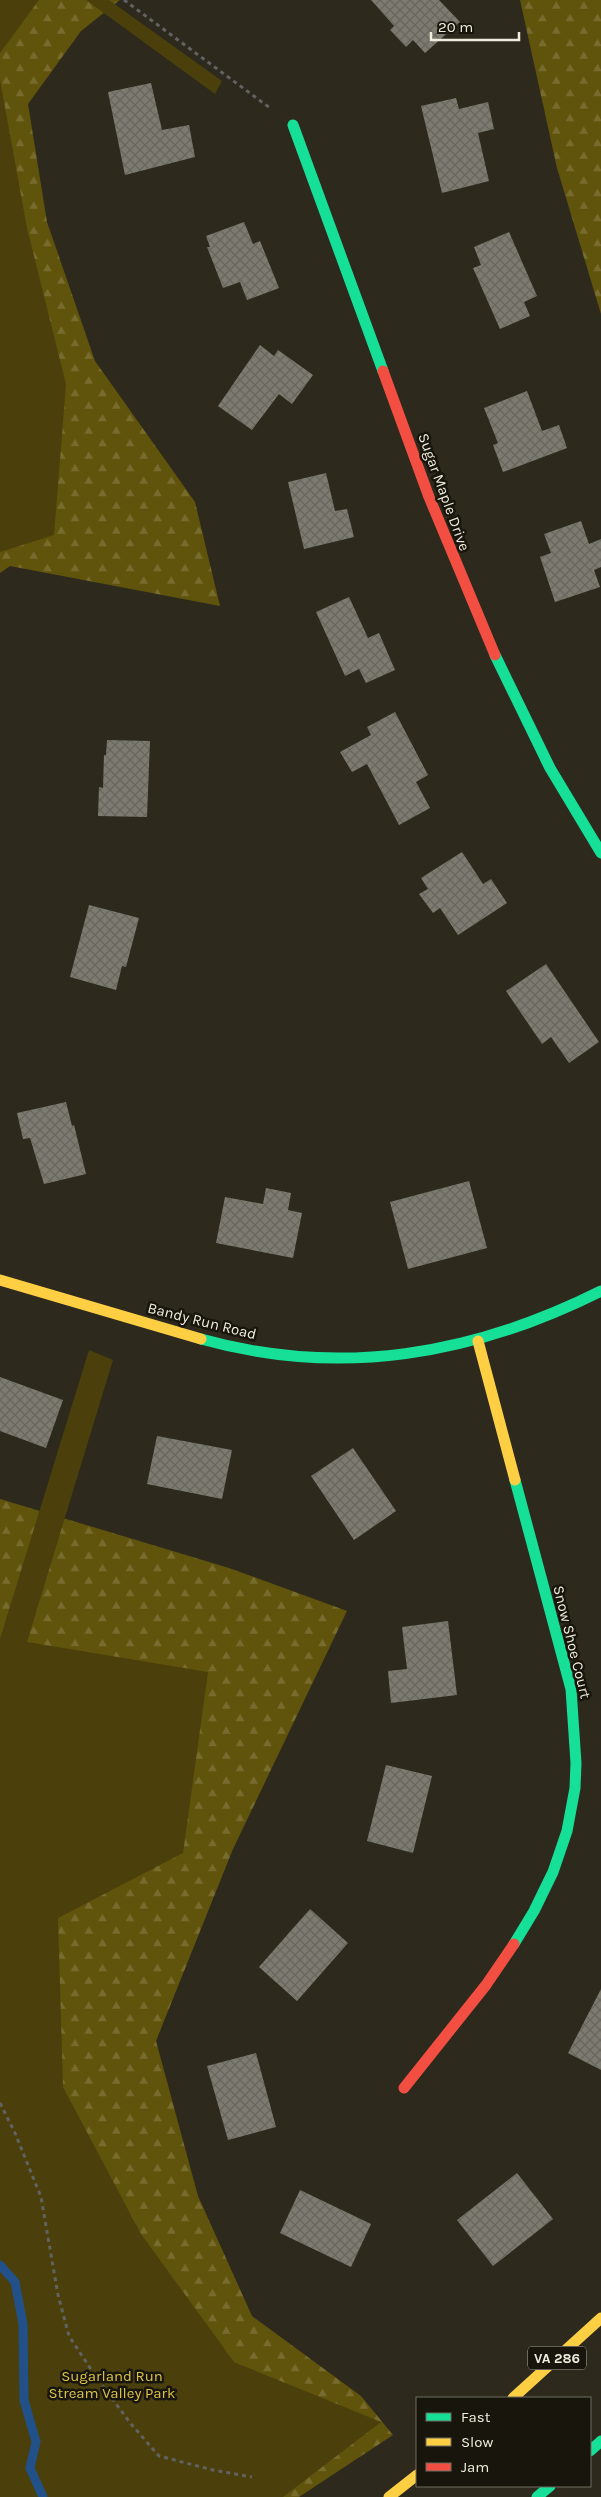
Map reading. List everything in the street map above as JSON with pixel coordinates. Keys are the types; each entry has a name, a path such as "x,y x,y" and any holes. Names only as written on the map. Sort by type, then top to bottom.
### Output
{"main road":[{"name":"Sugar Maple Drive","path":"294,125 332,224 445,541 490,648 538,745 601,853"},
{"name":"Bandy Run Road","path":"0,1280 225,1345 291,1356 359,1358 423,1352 478,1341 520,1328 579,1303 601,1291"},
{"name":"Snow Shoe Court","path":"404,2088 458,2022 528,1926 550,1882 565,1837 575,1789 577,1742 571,1689 478,1341"},
{"name":"VA 286","path":"514,2397 601,2318"},
{"path":"591,2450 601,2441"},
{"path":"389,2497 416,2476"},
{"path":"537,2497 549,2487"}],"path":[{"path":"124,0 294,125"},
{"path":"0,2103 16,2133 41,2197 58,2295 70,2336 96,2377 131,2424 159,2456 212,2470 252,2477"}],"green space":[{"path":"0,0 120,0 81,31 28,104 47,222 95,361 195,502 220,606 10,566 0,573"},
{"path":"0,0 39,0 0,53"},
{"path":"86,0 109,0 222,81 215,94"},
{"path":"520,0 601,0 601,314 557,168"},
{"path":"0,80 27,228 66,384 54,535 0,552"},
{"name":"Sugarland Run Stream Valley Park","path":"89,1350 113,1360 27,1642 208,1672 183,1853 58,1918 63,2087 141,2234 234,2362 381,2422 283,2497 0,2497 0,1639"},
{"path":"0,1499 229,1568 347,1611 233,1849 156,2041 198,2196 252,2316 361,2396 393,2435 299,2497 0,2497"}],"building":[{"path":"371,0 439,0 460,22 425,53 413,40 406,47 390,30 394,26"},
{"path":"151,83 162,130 189,125 195,157 125,175 108,92"},
{"path":"456,98 459,109 488,102 494,129 478,133 489,181 442,193 421,106"},
{"path":"244,222 253,244 260,241 279,288 247,300 240,282 223,288 207,247 210,247 206,236"},
{"path":"509,232 537,296 524,302 530,316 500,329 473,268 481,265 474,247"},
{"path":"260,345 274,356 278,350 313,375 292,404 279,394 252,430 218,406"},
{"path":"527,391 542,431 559,425 567,448 503,472 493,445 498,443 484,408"},
{"path":"326,473 335,511 347,509 354,537 304,549 288,482"},
{"path":"581,521 589,544 601,539 601,567 594,570 600,587 555,602 540,557 551,553 544,534"},
{"path":"349,597 368,638 379,633 395,670 366,683 359,669 345,676 316,612"},
{"path":"395,712 428,775 416,782 430,808 399,825 367,764 352,772 340,752 371,735 367,727"},
{"path":"107,740 150,741 147,817 98,816 99,787 103,788 104,755 106,755"},
{"path":"462,852 483,884 491,879 507,903 458,935 440,908 433,913 419,894 428,889 421,878"},
{"path":"89,905 139,918 126,967 122,966 116,990 70,977"},
{"path":"546,964 599,1042 569,1063 551,1037 542,1044 506,991"},
{"path":"66,1102 72,1126 74,1125 86,1174 44,1184 30,1138 23,1139 17,1113"},
{"path":"469,1181 487,1248 408,1269 390,1202"},
{"path":"266,1188 291,1193 288,1210 302,1213 293,1258 216,1243 225,1197 263,1204"},
{"path":"0,1377 63,1400 46,1448 0,1431"},
{"path":"157,1436 232,1450 222,1499 147,1484"},
{"path":"353,1448 396,1511 354,1540 311,1476"},
{"path":"448,1621 457,1695 391,1703 388,1671 407,1669 402,1627"},
{"path":"386,1765 432,1776 413,1853 367,1841"},
{"path":"310,1909 348,1943 297,2001 259,1967"},
{"path":"601,1989 601,2070 568,2053"},
{"path":"256,2053 276,2127 228,2140 207,2066"},
{"path":"517,2173 553,2219 493,2266 457,2220"},
{"path":"300,2190 371,2224 351,2267 280,2233"}],"waterway":[{"path":"0,2265 15,2282 23,2324 24,2400 36,2442 30,2468 43,2497"}],"traffic: fast":[{"path":"293,125 383,371"},
{"path":"495,655 550,768 601,853"},
{"path":"201,1339 253,1351 305,1357 355,1358 406,1354 455,1345 504,1331 553,1313 601,1291"},
{"path":"514,1944 534,1911 553,1872 567,1831 575,1788 576,1763 571,1689 515,1480"},
{"path":"591,2450 601,2441"},
{"path":"537,2497 549,2487"}],"traffic: slow":[{"path":"0,1280 201,1339"},
{"path":"478,1341 515,1480"},
{"path":"514,2397 601,2318"},
{"path":"389,2497 416,2476"}],"traffic: jam":[{"path":"383,371 429,497 495,655"},
{"path":"404,2088 486,1985 514,1944"}]}
